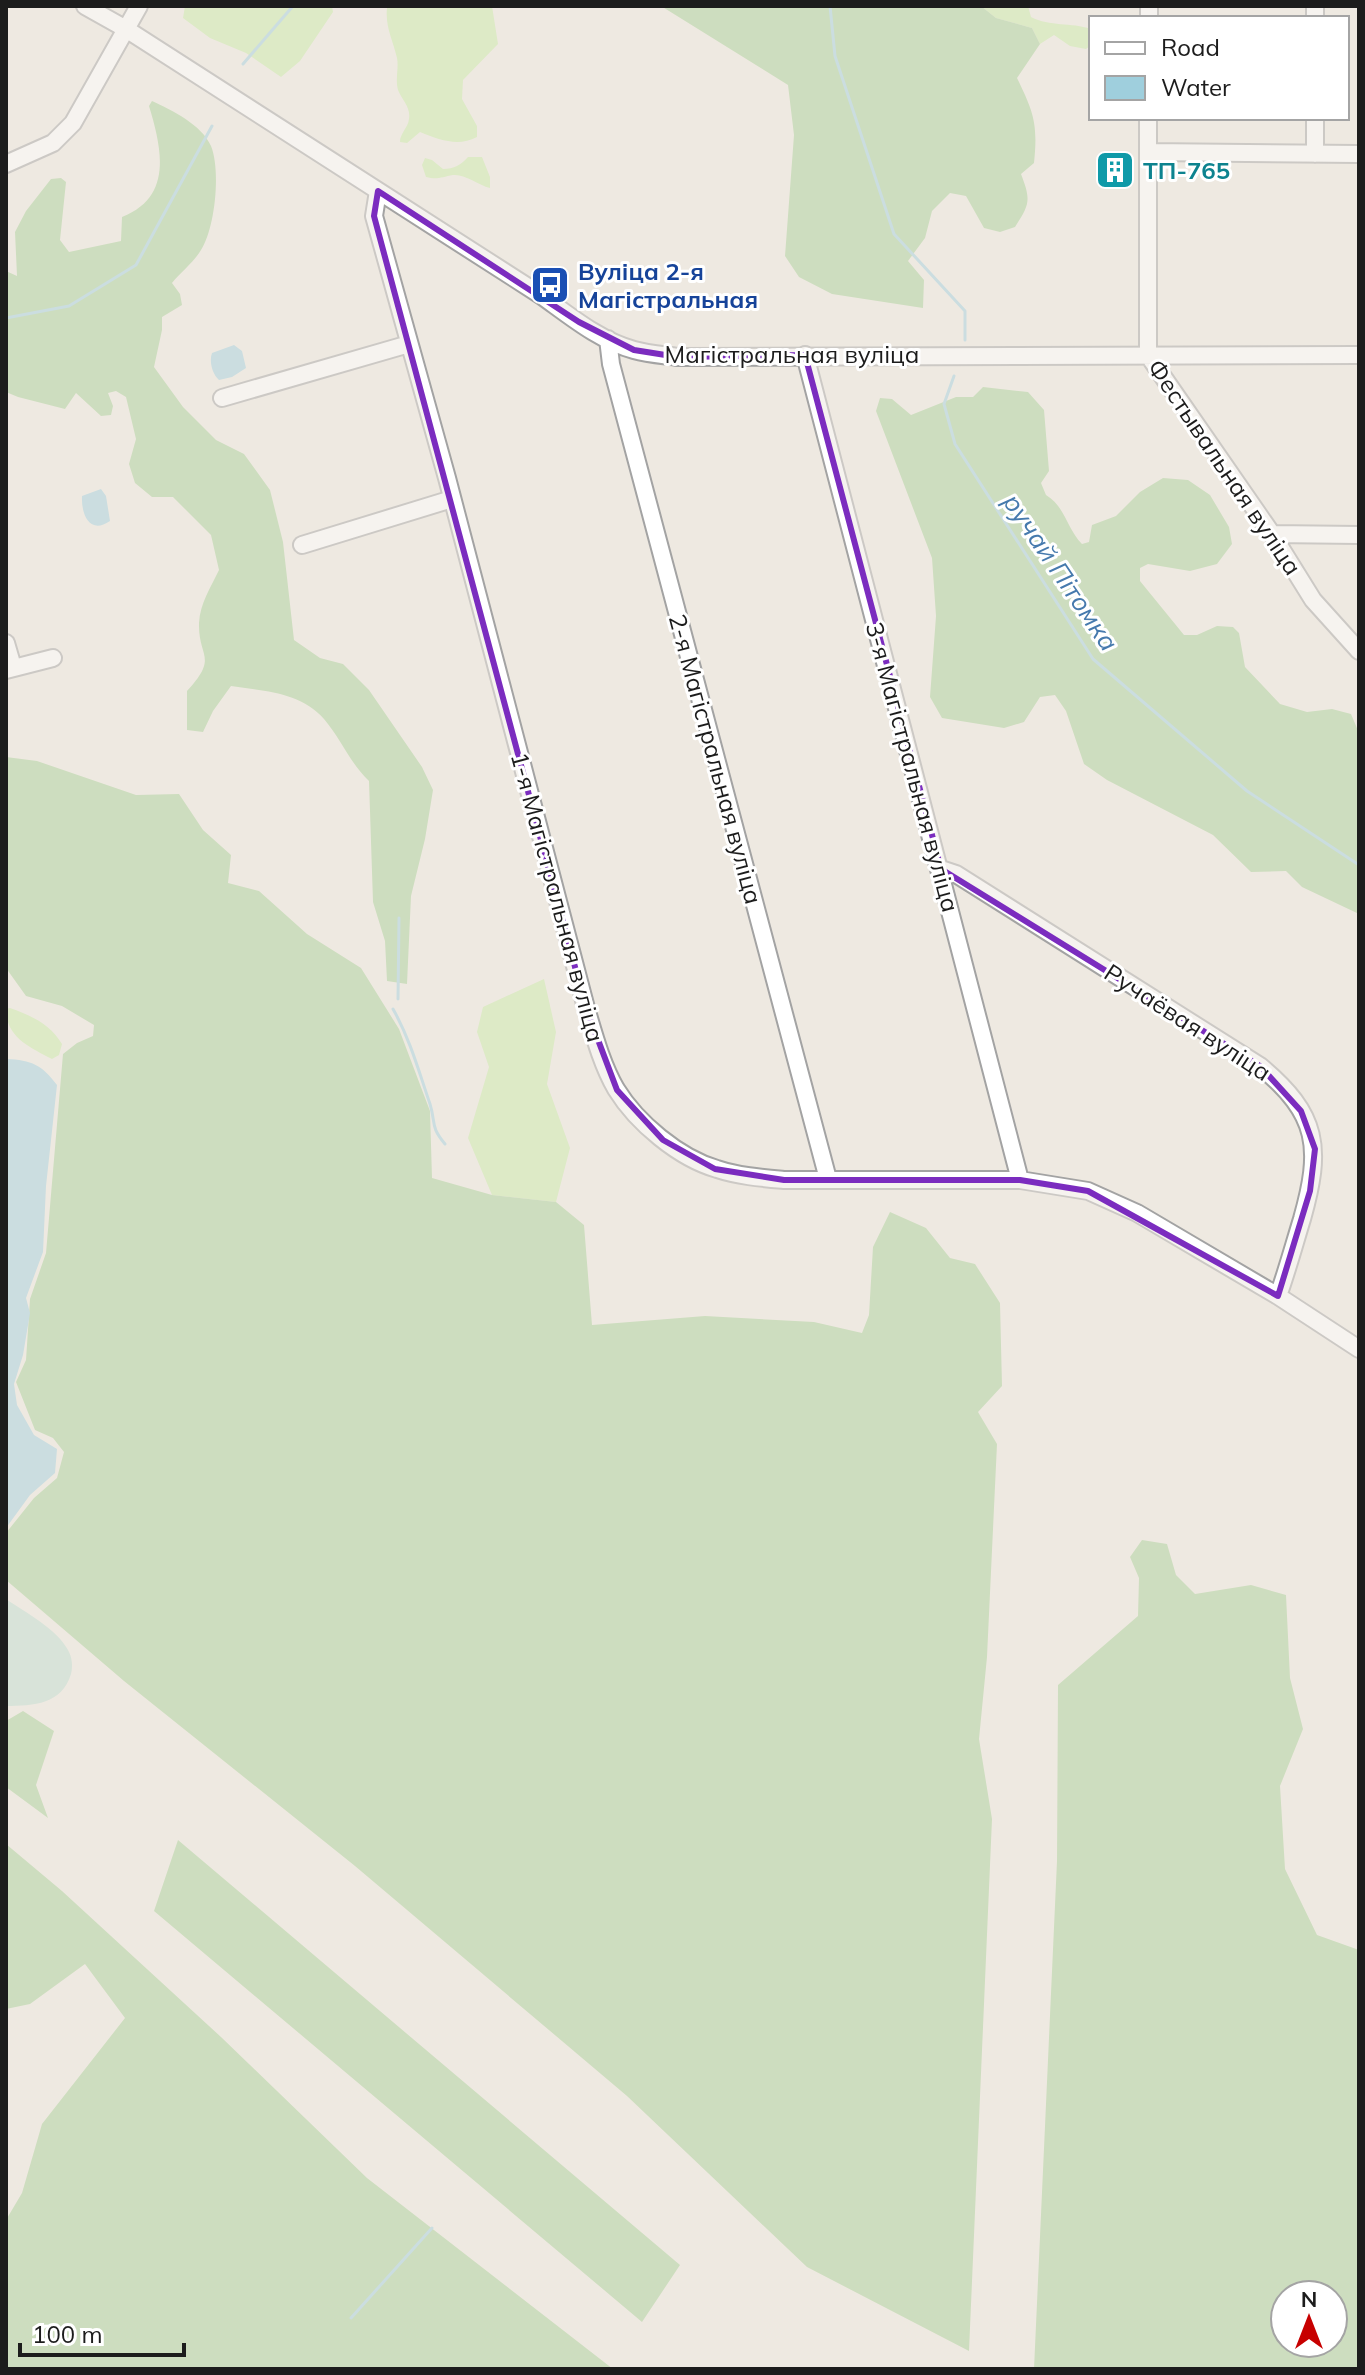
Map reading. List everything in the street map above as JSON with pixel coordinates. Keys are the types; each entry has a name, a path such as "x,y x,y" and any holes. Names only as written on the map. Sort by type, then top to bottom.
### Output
{"street":[{"name":"Магістральная вуліца","path":"85,6 126,29 608,339 634,350 678,357 1359,355"},
{"path":"6,164 53,143 73,123 139,6"},
{"name":"Фестывальная вуліца","path":"1148,120 1148,355 1272,534 1313,600 1359,651"},
{"path":"1315,120 1315,154"},
{"path":"1148,152 1359,154"},
{"name":"1-я Магістральная вуліца","path":"378,191 374,216 586,1008 617,1090 637,1115 663,1140 715,1169 750,1177 784,1180 1020,1180 1088,1191 1137,1213 1278,1296 1359,1349"},
{"name":"2-я Магістральная вуліца","path":"608,339 611,364 828,1179"},
{"path":"222,398 409,344"},
{"name":"3-я Магістральная вуліца","path":"805,355 1020,1180"},
{"path":"302,545 452,499"},
{"path":"1272,534 1359,535"},
{"path":"6,643 10,668 53,658"},
{"name":"Ручаёвая вуліца","path":"941,869 956,874 1247,1058 1284,1086 1309,1127 1315,1149 1315,1170 1278,1296"}],"highlighted area":[{"path":"378,191 579,322 634,350 678,357 805,355 941,869 1260,1066 1301,1111 1315,1149 1310,1191 1278,1296 1088,1191 1020,1180 784,1180 715,1169 663,1140 617,1090 586,1008 374,216"}],"green space":[{"path":"185,6 332,6 333,12 300,61 281,77 246,53 210,38 183,18"},
{"path":"492,6 498,44 463,80 462,99 477,126 477,137 456,142 420,132 407,143 400,142 409,115 398,90 397,58 387,21 387,8"},
{"path":"661,6 981,6 996,18 1032,28 1040,44 1017,78 1035,128 1034,163 1021,174 1027,202 1020,219 1015,227 1000,232 984,228 966,196 950,193 932,211 925,238 908,261 924,280 923,308 832,294 799,277 785,256 794,135 788,85"},
{"path":"981,6 1028,6 1031,17 1038,20 1089,29 1089,47 1086,49 1070,46 1054,35 1040,44 1032,28 996,18"},
{"path":"152,101 186,119 201,131 211,146 216,170 210,228 195,259 172,283 180,294 182,305 162,317 154,367 183,407 216,440 244,454 270,490 283,542 294,640 320,658 343,664 369,690 422,767 433,790 411,896 407,984 387,981 385,941 373,902 369,781 324,719 315,710 293,698 231,686 203,732 187,730 187,691 205,663 199,623 201,609 219,570 211,535 173,497 152,497 135,483 129,464 136,439 126,397 116,391 108,393 113,406 111,415 101,416 76,393 65,409 6,392 6,271 17,276 15,232 26,211 51,179 61,178 66,182 60,240 69,252 121,241 122,217 150,197 160,170 160,155 149,106"},
{"path":"468,157 482,157 490,177 490,188 458,175 426,177 422,165 425,158 443,169 451,168"},
{"path":"983,387 1028,392 1044,410 1049,471 1041,483 1046,495 1058,505 1082,544 1089,542 1092,525 1116,516 1140,492 1163,478 1188,480 1210,495 1229,527 1232,544 1217,564 1190,571 1148,564 1140,568 1140,581 1184,635 1197,635 1217,626 1233,627 1239,633 1245,667 1280,704 1307,712 1332,709 1351,714 1359,733 1359,914 1302,887 1286,871 1251,872 1213,835 1107,780 1084,764 1066,711 1055,695 1040,697 1024,722 1004,728 942,718 930,697 936,616 932,558 876,411 880,398 892,399 911,415 956,397 973,397"},
{"path":"6,757 37,761 136,795 179,794 203,830 231,855 228,883 259,891 307,934 361,968 399,1029 430,1111 432,1178 492,1195 556,1202 584,1225 592,1325 705,1316 814,1322 862,1333 869,1315 873,1247 890,1212 926,1228 950,1258 975,1264 1000,1303 1002,1386 978,1412 997,1444 987,1657 979,1739 992,1819 969,2351 807,2267 627,2096 355,1866 124,1681 6,1580 6,1533 34,1498 57,1478 64,1452 53,1438 35,1430 16,1382 26,1360 30,1299 46,1253 63,1054 93,1036 94,1025 62,1006 26,996 6,968"},
{"path":"544,979 556,1032 547,1084 570,1148 556,1202 492,1195 468,1138 489,1067 477,1032 483,1007"},
{"path":"10,1008 52,1031 62,1044 59,1055 52,1059 20,1040 7,1019 6,1009"},
{"path":"1142,1540 1167,1544 1176,1575 1195,1594 1251,1585 1286,1595 1290,1678 1303,1729 1280,1786 1285,1869 1317,1935 1359,1950 1359,2369 1034,2369 1057,1861 1058,1685 1138,1616 1139,1578 1130,1557"},
{"path":"6,1599 48,1628 63,1642 69,1653 72,1668 67,1684 61,1692 46,1701 6,1706"},
{"path":"23,1711 54,1731 36,1785 48,1818 6,1787 6,1721"},
{"path":"178,1840 680,2265 642,2322 154,1911"},
{"path":"6,1844 62,1891 221,2037 367,2178 613,2369 6,2369 6,2220 22,2193 42,2124 125,2018 85,1964 30,2004 6,2009"}],"water":[{"path":"234,345 242,351 246,368 232,377 219,380 212,367 212,353"},
{"path":"101,489 106,496 110,521 97,526 85,516 82,496"},
{"path":"6,1059 36,1065 57,1085 46,1186 43,1252 26,1298 30,1313 23,1355 14,1384 17,1405 34,1435 57,1449 55,1473 30,1495 6,1528"}],"waterway":[{"path":"243,64 293,6"},
{"name":"ручай Пітомка","path":"830,6 835,56 894,234 965,311 965,340"},
{"path":"6,318 69,306 136,265 212,126"},
{"name":"ручай Пітомка","path":"954,376 944,404 955,444 1093,659 1247,791 1359,865"},
{"path":"398,999 399,918"},
{"path":"393,1009 414,1056 435,1129 445,1144"},
{"path":"351,2318 432,2228"}],"place":[{"name":"ТП-765","path":"1115,170"},
{"name":"Вуліца 2-я Магістральная","path":"550,285"}]}
